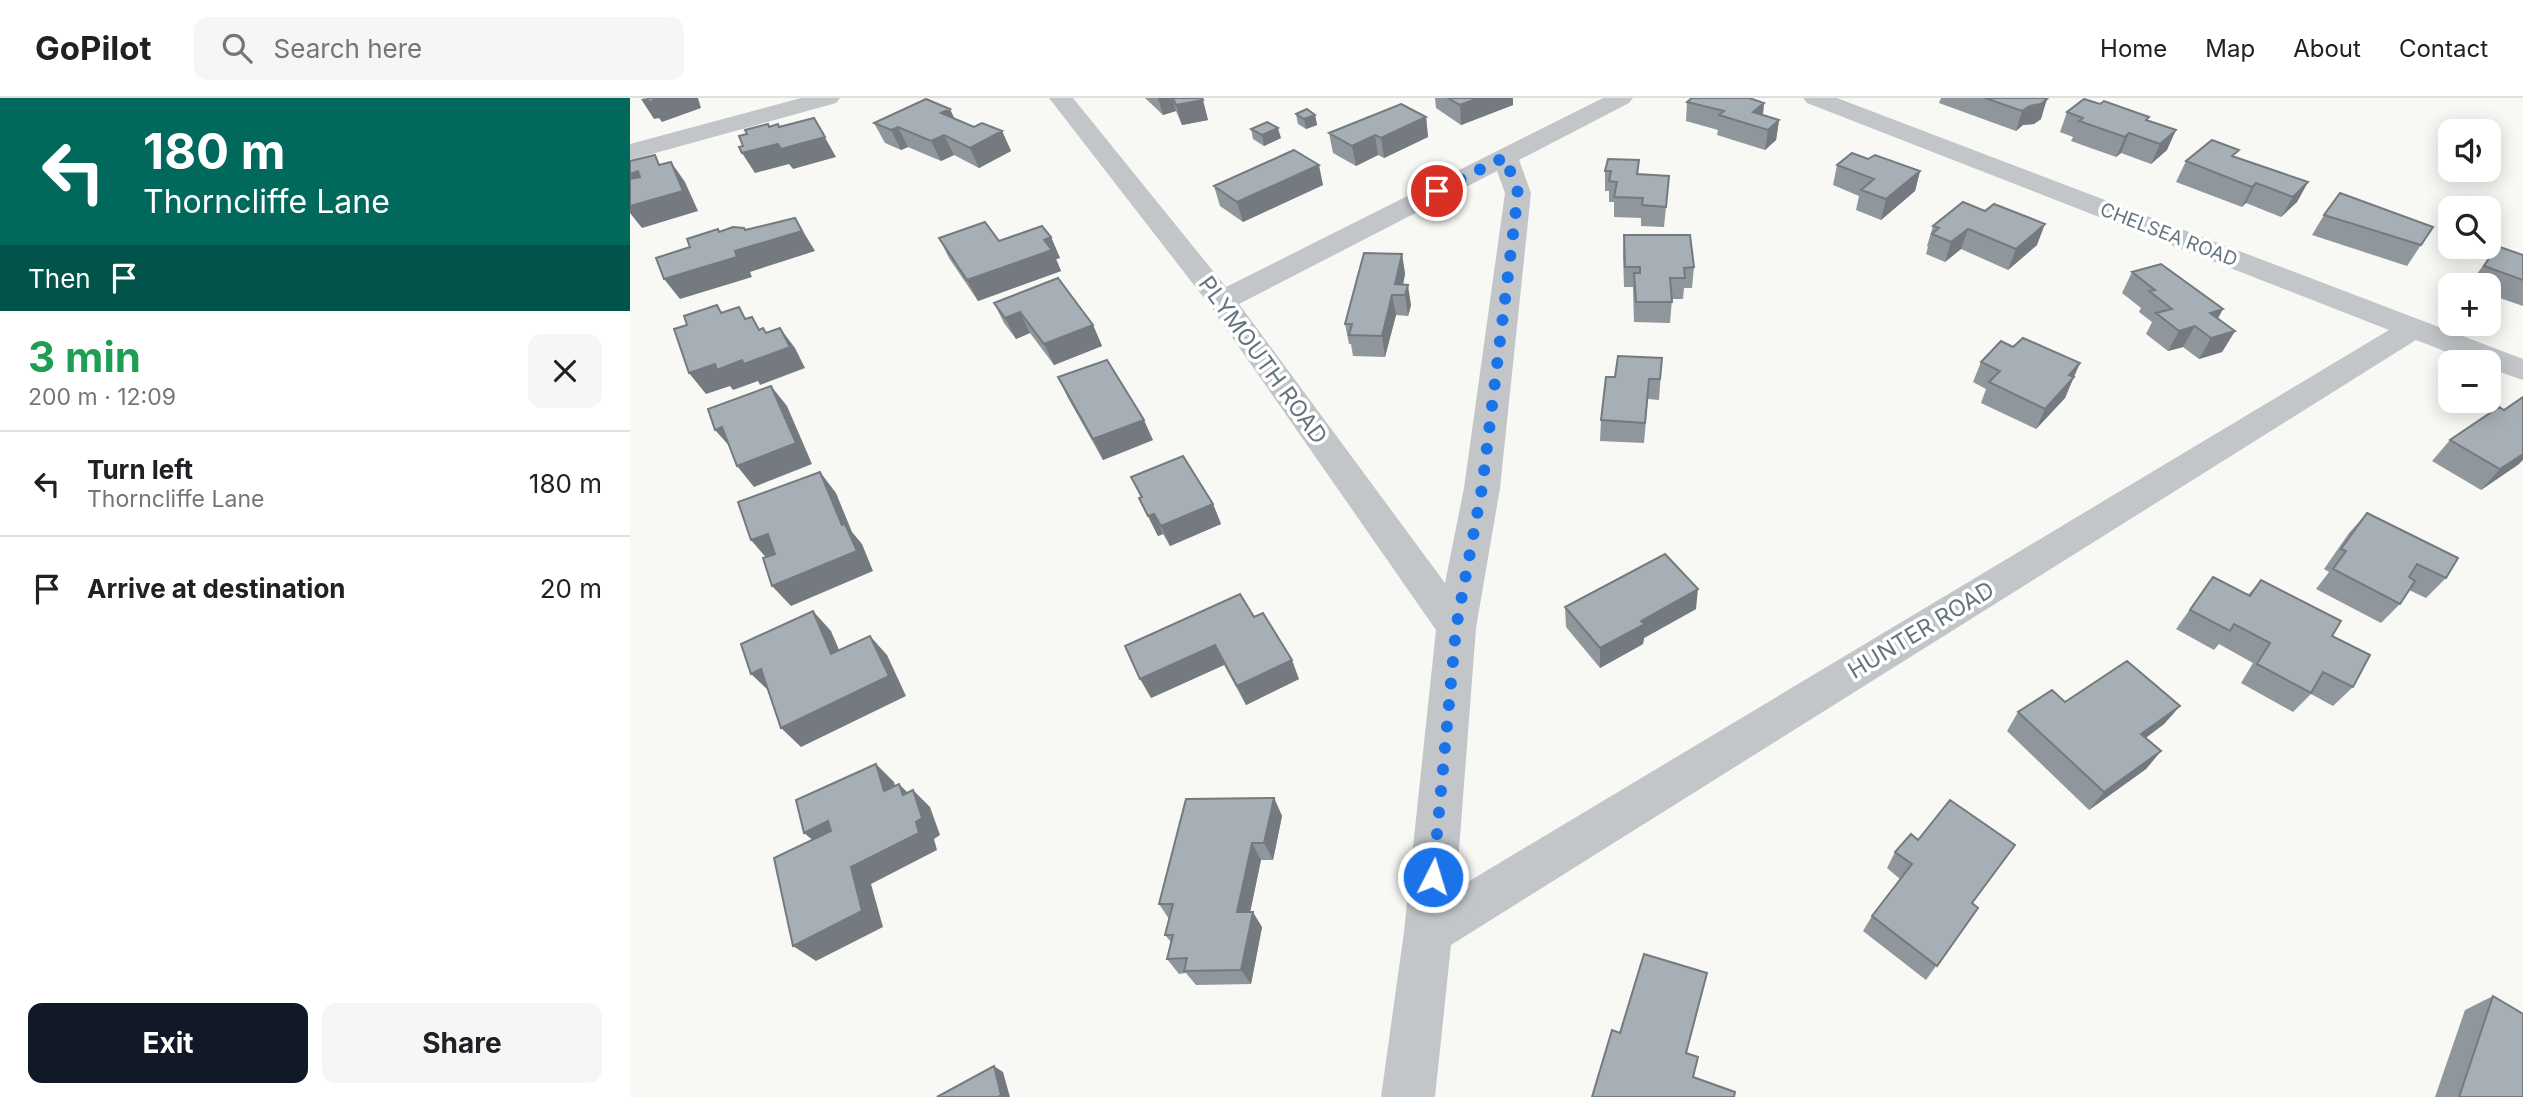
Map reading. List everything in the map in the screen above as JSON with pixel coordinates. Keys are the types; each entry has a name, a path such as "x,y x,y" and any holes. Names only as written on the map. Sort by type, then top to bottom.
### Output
{"street":[{"path":"630,152 828,98"},
{"name":"PLYMOUTH ROAD","path":"1062,98 1222,301 1456,628"},
{"path":"1222,301 1621,98"},
{"name":"CHELSEA ROAD","path":"1815,98 2523,370"},
{"path":"1408,1097 1428,932 1456,628 1482,488 1518,193 1505,157"},
{"name":"HUNTER ROAD","path":"1428,932 2414,328"}],"building":[{"path":"1173,98 1202,98 1203,100 1176,105"},
{"path":"1448,98 1478,98 1460,105"},
{"path":"1692,98 1749,98 1764,103 1753,112 1779,120 1768,130 1719,115 1724,111 1687,102"},
{"path":"1985,98 2043,98 2047,99 2022,111"},
{"path":"926,99 950,109 941,113 974,127 982,123 1002,131 970,148 944,135 931,141 898,127 891,130 874,123"},
{"path":"2084,99 2100,104 2104,101 2176,130 2160,144 2129,133 2125,137 2079,121 2083,118 2067,112"},
{"path":"1401,104 1426,117 1381,138 1375,135 1352,146 1329,133"},
{"path":"1307,109 1315,115 1304,119 1296,114"},
{"path":"814,118 825,137 781,149 778,144 742,153 739,147 743,146 739,136 747,134 745,130 768,124 769,127 778,124 779,127"},
{"path":"1267,122 1278,128 1262,135 1251,129"},
{"path":"2212,140 2239,150 2232,156 2308,182 2293,197 2256,183 2252,187 2186,161"},
{"path":"1294,150 1319,165 1237,202 1214,186"},
{"path":"1852,153 1868,159 1875,155 1920,171 1886,199 1861,190 1874,179 1837,165"},
{"path":"655,155 659,165 671,162 683,191 630,206 630,179 640,177 638,171 630,174 630,161"},
{"path":"1608,159 1639,160 1637,174 1669,176 1666,207 1642,205 1643,198 1614,197 1617,182 1609,181 1611,171 1605,171"},
{"path":"2340,193 2433,227 2421,245 2324,215"},
{"path":"1963,202 1985,211 1994,204 2045,224 2016,249 1968,229 1951,242 1932,234 1939,228 1933,226"},
{"path":"795,218 802,231 735,251 737,257 664,279 656,258 690,247 687,239 718,229 719,232 733,227 745,230"},
{"path":"985,222 999,241 1042,226 1051,237 1044,240 1052,250 967,280 939,238"},
{"path":"1624,235 1690,235 1694,267 1684,268 1685,278 1670,278 1672,302 1636,302 1634,273 1640,273 1640,267 1625,267"},
{"path":"2501,247 2523,255 2523,280 2484,266 2489,259 2501,259"},
{"path":"1364,253 1402,254 1395,284 1408,285 1405,295 1392,295 1382,336 1349,335 1352,324 1345,324"},
{"path":"2161,264 2223,309 2210,313 2235,331 2211,338 2195,326 2179,331 2156,313 2172,309 2149,291 2155,290 2132,272"},
{"path":"1058,278 1093,325 1044,344 1020,312 1005,318 994,303"},
{"path":"717,305 721,313 739,307 745,319 752,317 759,330 763,328 766,333 780,328 790,347 744,364 742,360 717,370 715,364 689,373 674,329 687,325 684,316"},
{"path":"2023,338 2080,363 2069,375 2074,377 2045,409 1989,382 2000,371 1981,362 2001,341 2013,347"},
{"path":"1618,356 1662,358 1660,379 1649,379 1645,423 1601,420 1606,377 1615,377"},
{"path":"1107,360 1144,420 1093,439 1058,377"},
{"path":"771,386 796,443 737,466 722,427 715,430 708,409"},
{"path":"2523,397 2523,454 2500,469 2450,440 2490,413 2501,413 2501,408 2504,410"},
{"path":"1183,456 1213,504 1161,526 1154,514 1148,516 1131,477"},
{"path":"820,472 842,525 845,524 857,551 772,586 763,558 775,554 768,534 751,540 738,502"},
{"path":"2367,513 2458,558 2446,578 2417,564 2409,577 2415,581 2400,604 2333,569 2346,551 2341,549"},
{"path":"1665,554 1698,589 1641,621 1645,624 1600,648 1565,607"},
{"path":"2213,577 2250,596 2261,580 2341,621 2332,636 2370,655 2353,687 2323,672 2311,693 2257,664 2270,643 2234,624 2230,631 2190,610"},
{"path":"1240,594 1254,617 1263,613 1292,660 1237,686 1215,645 1140,679 1125,646"},
{"path":"813,611 831,654 870,636 889,676 781,728 761,669 751,674 741,644"},
{"path":"2127,661 2180,706 2141,734 2161,751 2104,792 2018,712 2052,690 2065,702"},
{"path":"876,764 884,791 899,784 903,795 913,790 922,818 916,822 919,833 851,867 862,911 793,946 774,858 831,831 828,821 804,833 796,800"},
{"path":"1274,798 1264,843 1252,843 1237,912 1253,912 1241,970 1184,971 1187,958 1167,959 1173,935 1165,935 1173,904 1159,904 1186,799"},
{"path":"1950,800 2015,845 1972,903 1978,908 1937,966 1872,916 1912,864 1895,852 1911,834 1918,840"},
{"path":"1644,954 1707,973 1686,1053 1698,1057 1693,1077 1735,1092 1734,1097 1592,1097 1612,1030 1620,1033"},
{"path":"2493,996 2523,1014 2523,1097 2459,1097"},
{"path":"994,1066 1001,1095 998,1097 937,1097"}],"route":[{"path":"1433,877 1456,628 1482,488 1518,193 1505,157 1437,191"}]}
